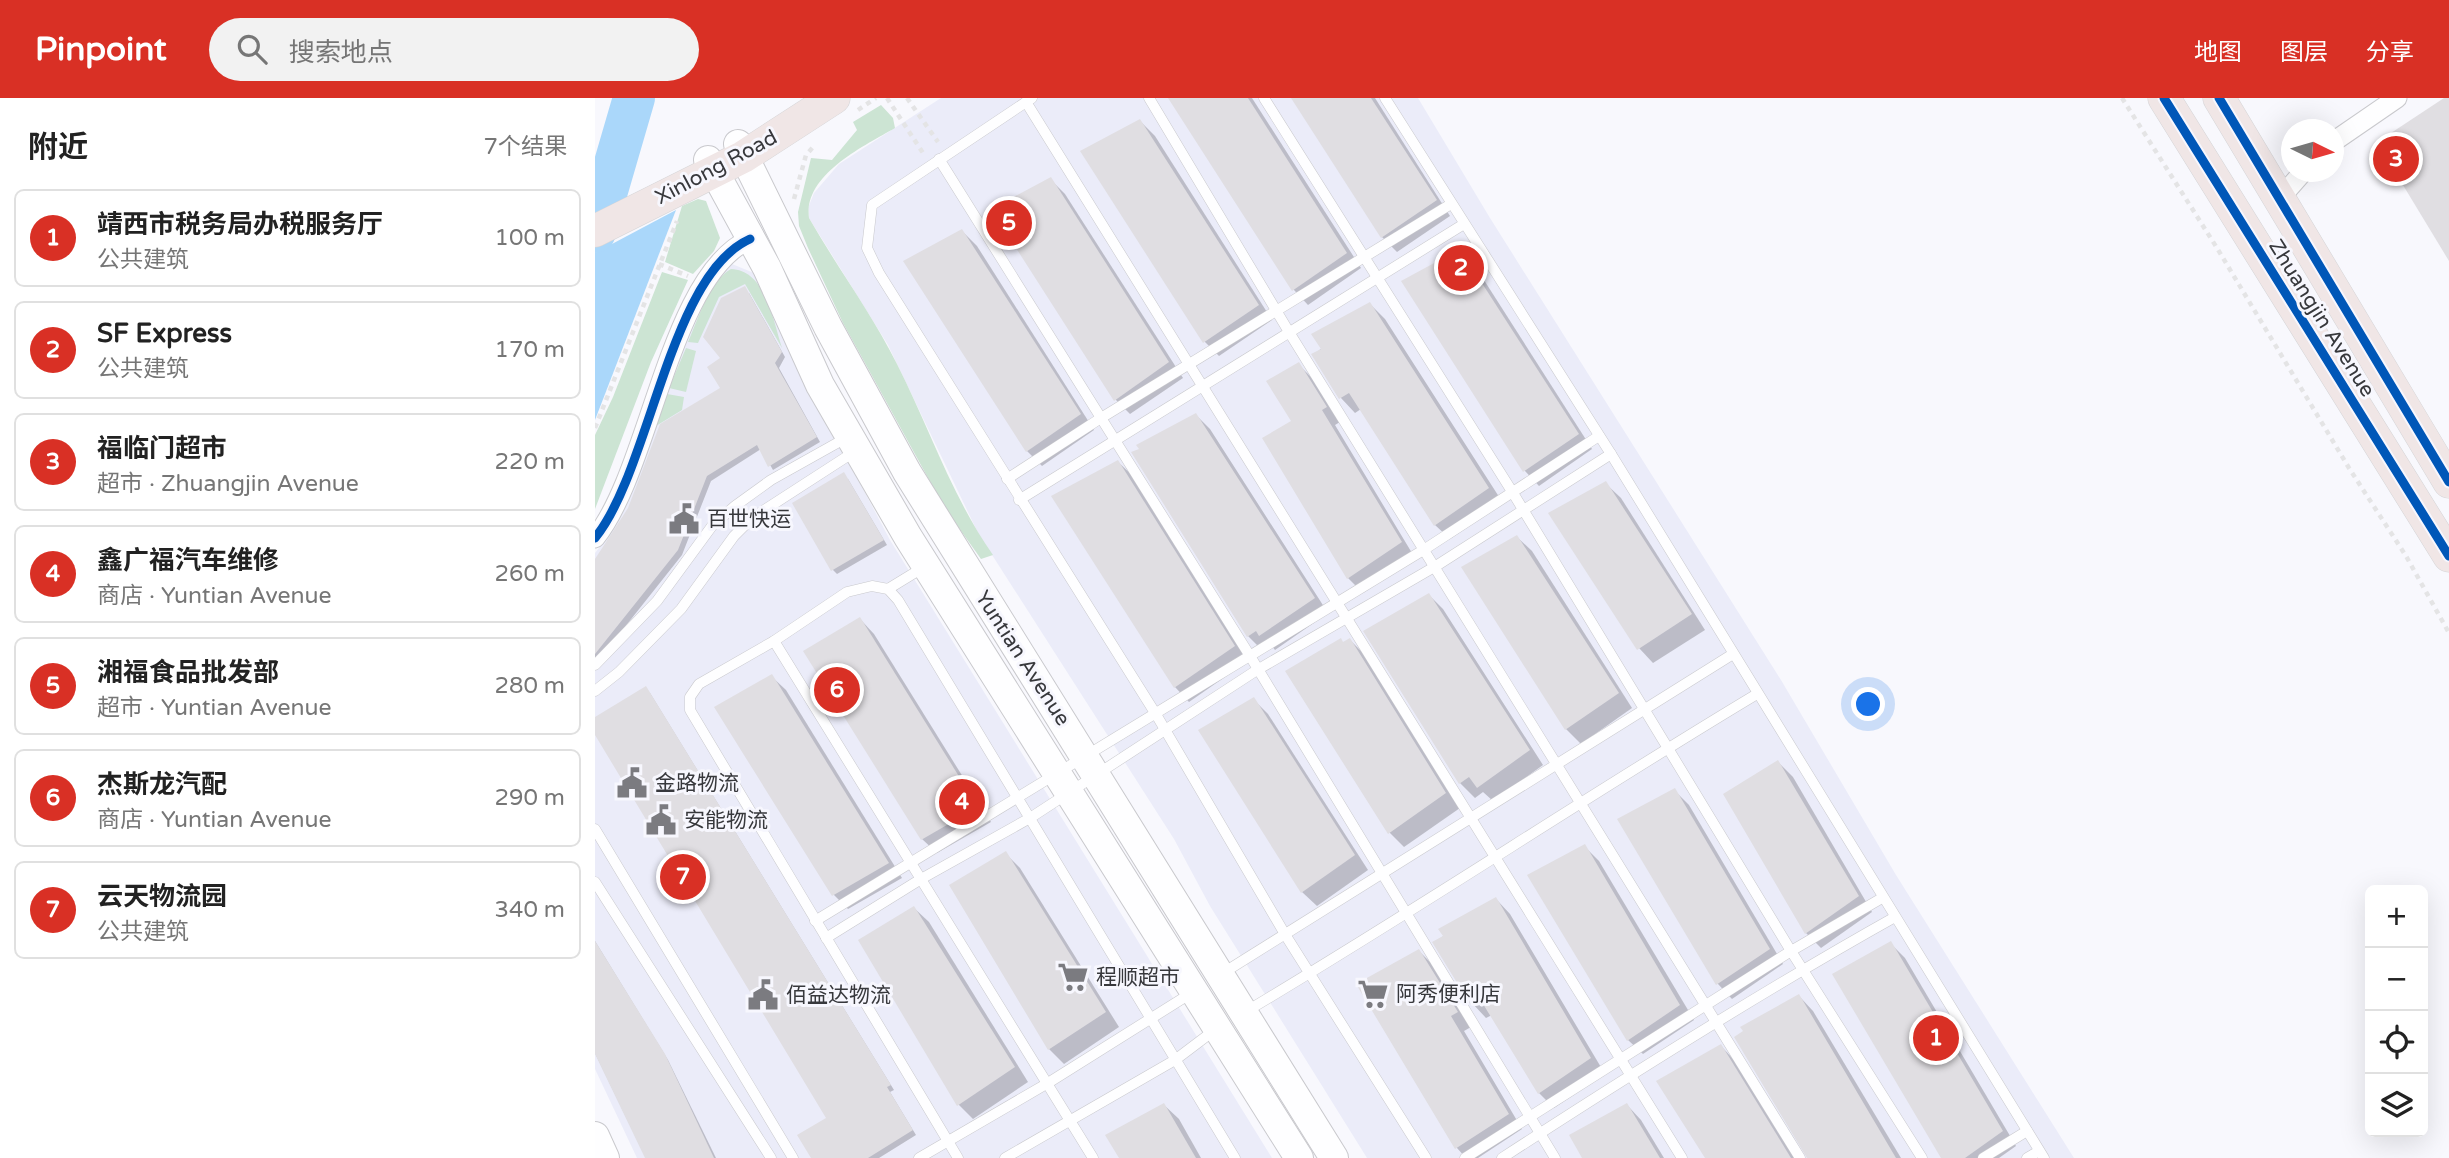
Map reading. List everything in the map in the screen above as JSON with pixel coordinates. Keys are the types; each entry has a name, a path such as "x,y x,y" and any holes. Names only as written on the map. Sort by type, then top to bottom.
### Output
{"main road":[{"name":"Xinlong Road","path":"741,151 813,98"},
{"name":"Zhuangjin Avenue","path":"2164,98 2449,556"},
{"name":"Zhuangjin Avenue","path":"2219,98 2281,197 2342,306 2449,482"},
{"name":"Xinlong Road","path":"595,230 673,194 711,166 741,151 841,108"},
{"name":"Yuntian Avenue","path":"741,151 828,327 907,472 1092,765 1208,982"},
{"name":"Yuntian Avenue","path":"711,166 768,268 820,385 927,566 1064,782 1334,1158"},
{"name":"Xinlong Road","path":"595,217 673,194"},
{"name":"Yuntian Avenue","path":"1232,1019 1299,1158"},
{"path":"595,1136 605,1158"}],"street":[{"path":"2344,134 2397,98"},
{"path":"2281,197 2294,182"},
{"path":"595,538 629,475 650,410 697,298 717,266 738,244 750,239"}],"lane":[{"path":"1149,98 1289,332 1800,1158"},
{"path":"1264,98 1513,493 1646,708 1791,951 1922,1158"},
{"path":"1385,98 1611,454 2042,1154 2027,1158"},
{"path":"1426,1158 1286,936 1157,716 1019,500 879,273 867,248 872,205 1029,100 1203,386 1682,1158"},
{"path":"939,159 1250,656 1555,1158"},
{"path":"1007,480 1101,418 1451,204"},
{"path":"1019,500 1464,224"},
{"path":"815,921 1018,799 1064,782 1092,765 1157,716 1425,550 1599,436"},
{"path":"595,665 657,601 712,526 734,506 771,480 843,442 852,442"},
{"path":"595,691 681,609 734,536 752,518 852,442"},
{"path":"826,939 921,879 1030,818 1064,782 1092,765 1165,732 1257,670 1436,566 1611,454"},
{"path":"927,566 888,589 872,586 847,592 774,641 699,684 690,696 689,710 957,1158"},
{"path":"888,589 1235,1158"},
{"path":"774,641 1093,1158"},
{"path":"919,1158 1152,1019 1733,654"},
{"path":"1005,1158 1175,1060 1232,1019 1311,975 1404,912 1757,694"},
{"path":"595,829 793,1158"},
{"path":"595,882 771,1158"},
{"path":"1465,1158 1791,951 1882,898"},
{"path":"1502,1158 1803,968 1895,917"},
{"path":"1983,1158 2027,1131"}],"path":[{"path":"841,108 876,98"},
{"path":"887,98 939,159"},
{"path":"907,98 939,159"},
{"path":"2122,98 2406,556 2449,633"},
{"path":"793,211 806,155 821,138"},
{"path":"595,428 659,264 673,194"},
{"path":"659,264 692,277"}],"shaded area":[{"path":"941,98 1418,98 1490,218 1781,680 1896,875 2074,1158 1367,1158 1210,906 1174,839 978,533 888,345 809,218 808,208 814,193 839,164"},
{"path":"732,264 754,273 793,356 890,540 1272,1158 637,1158 595,1069 595,553 611,533 626,505 667,386 699,312 723,271"}],"green space":[{"path":"881,105 893,118 895,128 853,153 825,175 810,203 809,218 897,364 965,510 993,555 981,559 944,507 843,323 799,226 798,212 811,158 832,160 857,130 853,122"},
{"path":"698,199 706,201 720,238 714,251 693,274 665,262 682,206"},
{"path":"731,269 743,272 760,287 771,311 782,348 745,284 719,297 698,343 688,342 710,292 716,282"},
{"path":"662,272 688,280 651,362 595,509 595,435 613,397"},
{"path":"686,348 696,351 686,392 669,388"},
{"path":"667,394 684,397 682,410 656,426 648,446"}],"water":[{"path":"676,210 595,420 595,253"}],"building":[{"path":"1168,98 1248,98 1347,253 1292,291"},
{"path":"1291,98 1371,98 1437,200 1381,238"},
{"path":"2444,98 2449,98 2449,261 2386,157 2384,144 2391,133"},
{"path":"1140,119 1259,305 1203,343 1080,151"},
{"path":"1051,177 1169,362 1114,401 991,209"},
{"path":"962,229 1081,414 1026,452 903,261"},
{"path":"1460,249 1579,434 1523,472 1401,281"},
{"path":"745,286 782,352 775,363 817,437 768,467 757,445 707,476 678,550 595,654 595,559 628,508 660,424 720,388 707,367 720,358 703,337 721,298"},
{"path":"1370,302 1489,488 1434,526 1349,393 1339,399 1311,354 1321,349 1311,334"},
{"path":"1299,362 1327,407 1322,410 1402,542 1347,579 1262,438 1291,421 1266,381"},
{"path":"1196,413 1315,598 1259,636 1256,631 1247,637 1131,452 1139,449 1136,445"},
{"path":"1118,460 1235,646 1174,688 1051,496"},
{"path":"844,472 884,540 831,571 792,503"},
{"path":"1606,481 1692,614 1637,650 1548,513"},
{"path":"1517,535 1619,693 1565,730 1461,567"},
{"path":"1429,593 1530,750 1477,788 1469,777 1459,784 1363,631"},
{"path":"860,617 978,807 921,840 803,651"},
{"path":"1341,638 1343,642 1350,638 1446,793 1388,834 1285,671"},
{"path":"772,674 889,863 832,896 714,707"},
{"path":"646,686 891,1085 887,1087 913,1130 868,1158 811,1158 797,1135 826,1118 595,735 595,717"},
{"path":"1254,697 1355,855 1301,893 1198,730"},
{"path":"1778,760 1859,896 1805,934 1723,794"},
{"path":"1675,788 1770,949 1716,985 1617,819"},
{"path":"1585,844 1680,1005 1627,1041 1527,875"},
{"path":"1006,851 1106,1012 1048,1050 949,885"},
{"path":"1496,897 1591,1058 1538,1094 1480,999 1470,1004 1432,942 1443,936 1438,929"},
{"path":"914,906 1015,1067 957,1106 858,940"},
{"path":"595,941 665,1054 714,1158 645,1158 595,1054"},
{"path":"1891,941 2003,1131 1965,1158 1941,1158 1832,974"},
{"path":"1419,949 1458,1012 1451,1016 1509,1114 1455,1149 1356,984"},
{"path":"1799,994 1896,1158 1807,1158 1734,1037 1743,1031 1740,1027"},
{"path":"1721,1044 1791,1158 1705,1158 1656,1081"},
{"path":"1164,1103 1196,1158 1119,1158 1105,1135"},
{"path":"1627,1103 1660,1158 1582,1158 1569,1135"}],"waterway":[{"path":"595,232 634,98"}],"cycle path":[{"path":"2164,98 2449,556"},
{"path":"2219,98 2449,482"},
{"path":"595,538 614,507 631,467 680,331 699,291 722,259 750,239"}],"place":[{"name":"福临门超市","path":"2396,159"},
{"name":"湘福食品批发部","path":"1009,223"},
{"name":"SF Express","path":"1461,268"},
{"name":"百世快运","path":"684,519"},
{"name":"杰斯龙汽配","path":"837,690"},
{"name":"金路物流","path":"632,783"},
{"name":"鑫广福汽车维修","path":"962,802"},
{"name":"安能物流","path":"661,820"},
{"name":"云天物流园","path":"683,877"},
{"name":"程顺超市","path":"1073,977"},
{"name":"阿秀便利店","path":"1373,994"},
{"name":"佰益达物流","path":"763,995"},
{"name":"靖西市税务局办税服务厅","path":"1936,1038"}]}
